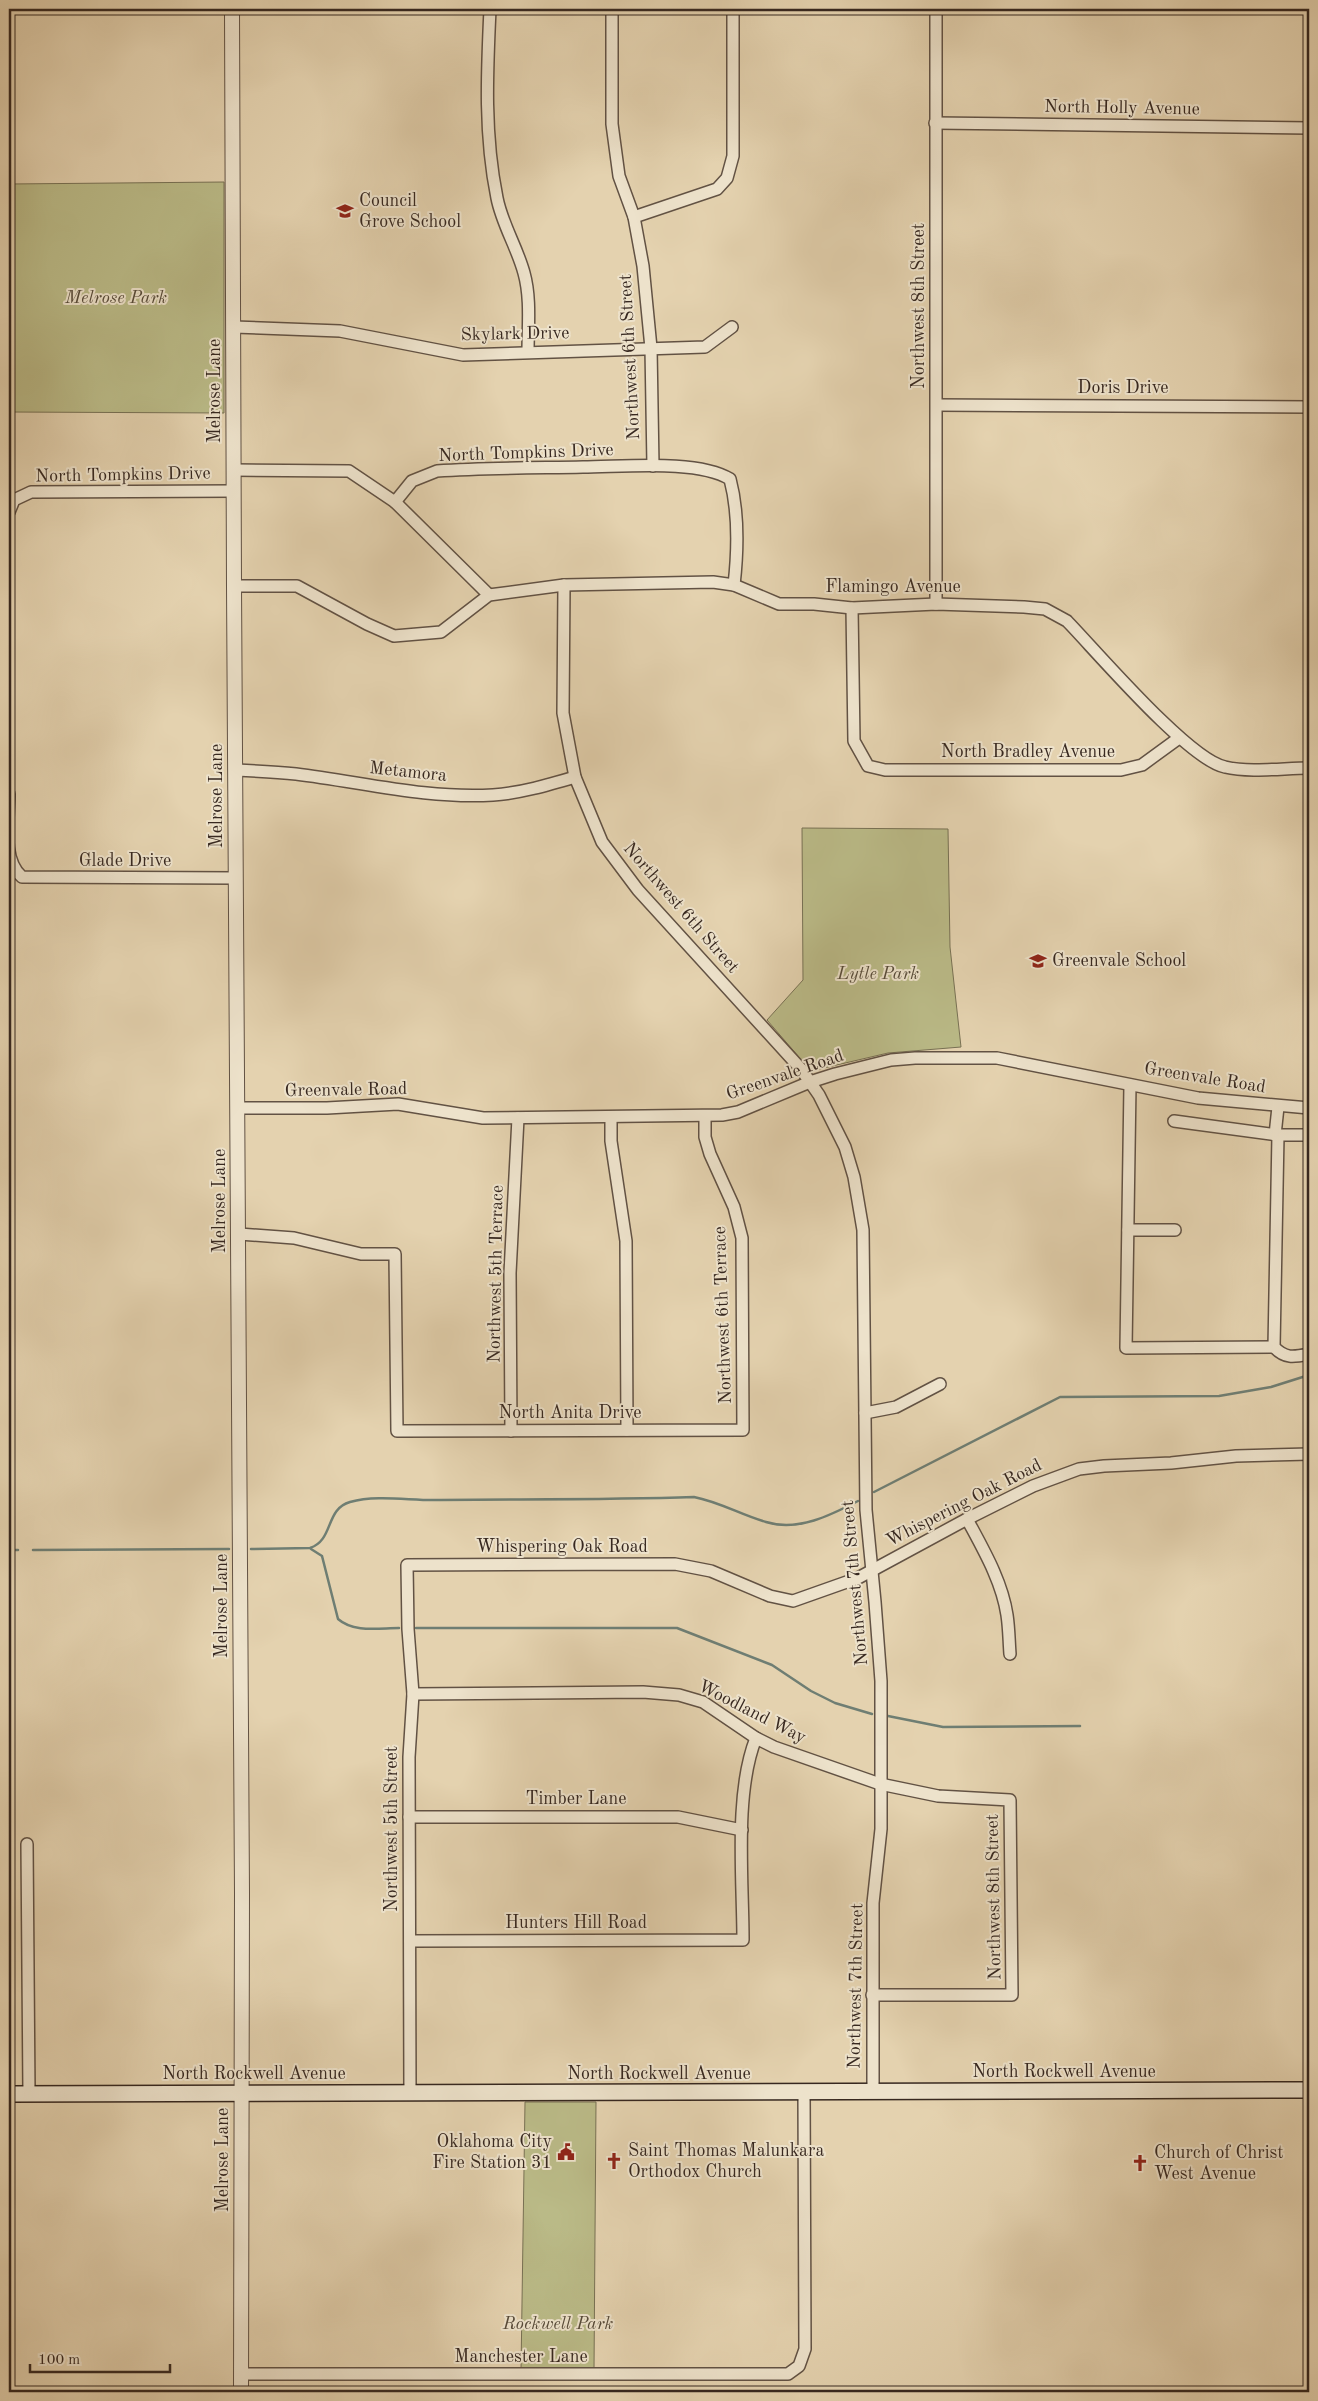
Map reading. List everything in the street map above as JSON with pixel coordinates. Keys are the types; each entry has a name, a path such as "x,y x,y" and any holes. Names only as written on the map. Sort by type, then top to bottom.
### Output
{"main road":[{"name":"North Rockwell Avenue","path":"9,2094 1309,2090"}],"street":[{"name":"Melrose Lane","path":"232,9 239,1234 242,2092 241,2392"},
{"path":"490,9 486,107 489,149 497,199 524,273 528,304 528,352"},
{"name":"Northwest 6th Street","path":"612,9 612,124 619,176 634,217 643,266 650,348 653,466"},
{"path":"634,217 717,189 727,178 732,156 732,9"},
{"name":"Northwest 8th Street","path":"936,9 936,604"},
{"name":"North Holly Avenue","path":"935,123 1309,128"},
{"name":"Skylark Drive","path":"234,327 340,330 463,354 705,347 732,327"},
{"name":"Doris Drive","path":"937,405 1309,407"},
{"name":"North Tompkins Drive","path":"234,470 349,472 396,502 412,481 437,472 653,466 697,468 722,474 730,479 736,500 737,560 734,585"},
{"name":"North Tompkins Drive","path":"9,512 14,500 30,492 234,491"},
{"path":"234,586 296,586 394,636 441,632 489,595 396,502"},
{"name":"Flamingo Avenue","path":"489,595 564,585 713,582 734,585 779,604 814,604 852,608 936,604 1044,609 1067,621 1179,738 1208,760 1225,768 1309,768"},
{"name":"Northwest 6th Street","path":"564,585 563,713 575,777 602,842 638,890 784,1048 810,1082"},
{"name":"North Bradley Avenue","path":"852,608 854,741 868,766 885,770 1121,770 1142,765 1179,738"},
{"name":"Metamora","path":"236,770 296,774 382,788 444,795 493,795 538,788 575,777"},
{"name":"Glade Drive","path":"9,794 9,854 16,872 22,877 236,878"},
{"name":"Greenvale Road","path":"238,1108 326,1108 398,1104 483,1118 706,1116 738,1112 810,1082 892,1060 915,1058 997,1058 1198,1098 1309,1108"},
{"name":"Northwest 7th Street","path":"810,1082 832,1120 844,1148 860,1204 864,1230 866,1510 878,1635 880,1715 881,1829 873,1903 873,2092"},
{"path":"1130,1085 1126,1348 1274,1347 1282,1355 1289,1357 1309,1354"},
{"path":"1274,1347 1278,1106"},
{"name":"Northwest 6th Terrace","path":"706,1116 705,1136 710,1154 734,1206 742,1238 743,1430"},
{"path":"611,1117 611,1141 624,1218 626,1249 627,1430"},
{"name":"Northwest 5th Terrace","path":"511,1431 510,1273 518,1118"},
{"path":"1174,1121 1277,1135 1309,1136"},
{"path":"1128,1230 1175,1230"},
{"name":"North Anita Drive","path":"239,1234 294,1238 341,1251 361,1254 395,1254 397,1431 743,1430"},
{"path":"865,1413 896,1407 940,1384"},
{"name":"Whispering Oak Road","path":"407,1565 675,1564 711,1571 770,1596 793,1601 858,1578 967,1518 1033,1486 1079,1469 1171,1463 1236,1456 1309,1454"},
{"path":"967,1518 1001,1590 1007,1615 1010,1654"},
{"name":"Northwest 5th Street","path":"407,1565 408,1629 413,1694 409,1757 410,2093"},
{"name":"Woodland Way","path":"413,1694 664,1693 703,1702 756,1738 799,1757 880,1784 938,1796 1010,1800"},
{"path":"742,1830 748,1758 756,1738"},
{"name":"Northwest 8th Street","path":"872,1995 1012,1995 1010,1800"},
{"name":"Timber Lane","path":"409,1817 678,1817 742,1830"},
{"name":"Hunters Hill Road","path":"410,1941 743,1940 742,1830"},
{"path":"27,1844 29,2094"},
{"name":"Manchester Lane","path":"241,2374 788,2374 799,2366 805,2349 804,2092"}],"green space":[{"name":"Melrose Park","path":"224,182 224,413 9,412 9,184"},
{"name":"Lytle Park","path":"802,828 948,829 950,947 961,1047 888,1053 811,1071 767,1020 803,980"},
{"name":"Rockwell Park","path":"525,2102 596,2102 594,2370 521,2370"}],"waterway":[{"path":"874,1492 1060,1397 1219,1396 1271,1387 1309,1375"},
{"path":"251,1549 310,1548 318,1544 323,1538 337,1511 342,1506 350,1502 370,1499 694,1497 778,1525 790,1525 814,1520 837,1512 858,1501"},
{"path":"33,1550 229,1549"},
{"path":"311,1549 322,1556 338,1619 359,1628 399,1628"},
{"path":"9,1550 18,1550"},
{"path":"416,1628 677,1628 772,1665 811,1691 835,1703 872,1714"},
{"path":"888,1716 943,1727 1080,1726"}],"place":[{"name":"Council Grove School","path":"345,211"},
{"name":"Greenvale School","path":"1038,961"},
{"name":"Oklahoma City Fire Station 31","path":"566,2152"},
{"name":"Saint Thomas Malunkara Orthodox Church","path":"614,2161"},
{"name":"Church of Christ West Avenue","path":"1140,2163"}]}
